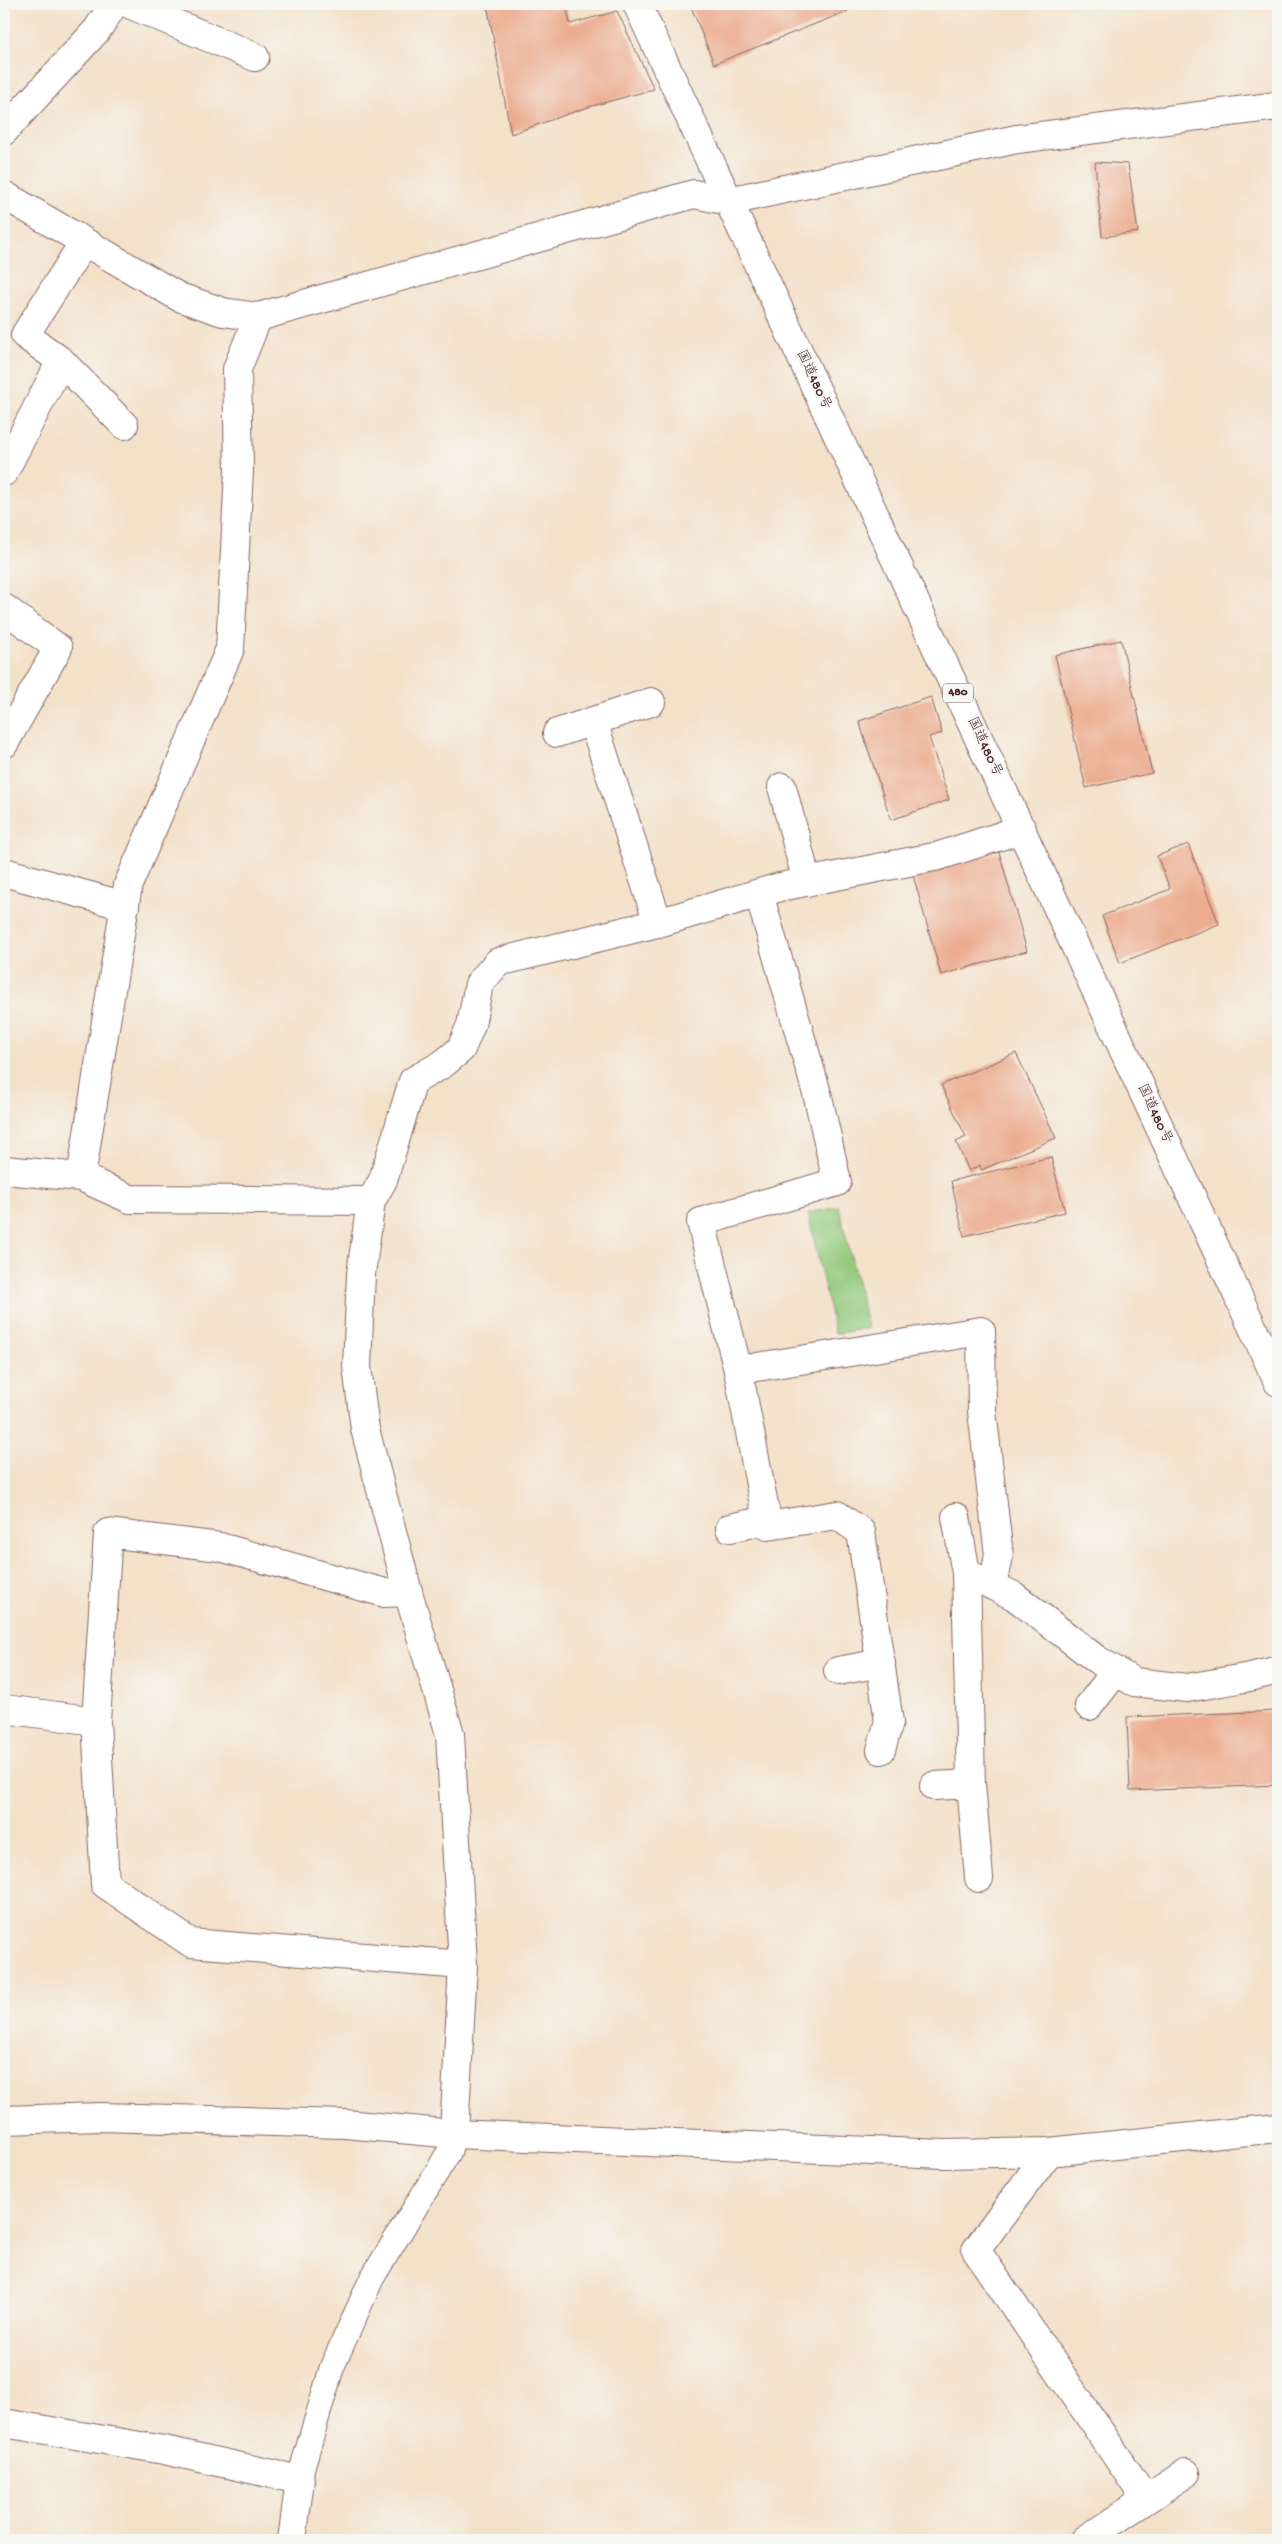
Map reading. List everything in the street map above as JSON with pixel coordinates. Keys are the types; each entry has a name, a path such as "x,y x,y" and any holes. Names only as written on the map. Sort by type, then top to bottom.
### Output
{"main road":[{"path":"4,131 92,36 114,4"},
{"path":"128,4 255,57"},
{"name":"国道480号","path":"637,4 1278,1382"},
{"path":"4,195 179,297 223,312 258,317 694,194 729,201 1017,139 1278,106"},
{"path":"84,242 25,335 61,361 124,425"},
{"path":"81,1177 128,885 230,649 239,470 237,369 258,317"},
{"path":"4,472 61,361"},
{"path":"4,608 58,648 4,744"},
{"path":"557,733 651,702"},
{"path":"593,721 658,923"},
{"path":"782,787 807,882"},
{"path":"454,2134 463,1965 450,1734 408,1592 365,1429 357,1367 360,1274 372,1201 383,1180 413,1081 443,1064 461,1049 471,1025 479,984 498,962 658,923 807,882 939,856 1022,829"},
{"path":"4,872 124,906"},
{"path":"759,894 818,1097 837,1182 701,1222 738,1370 768,1526 837,1514 861,1532 889,1722 881,1750"},
{"path":"4,1170 81,1177 130,1199 372,1201"},
{"path":"738,1370 980,1331 982,1410 999,1555 993,1586"},
{"path":"956,1517 966,1573 971,1784 979,1878"},
{"path":"730,1528 767,1520"},
{"path":"408,1592 386,1593 220,1547 108,1532 96,1720 105,1884 191,1943 463,1965"},
{"path":"966,1573 1014,1596 1096,1659 1134,1682 1187,1688 1250,1678 1278,1670"},
{"path":"838,1671 881,1663"},
{"path":"1089,1706 1116,1671"},
{"path":"4,1709 96,1720"},
{"path":"934,1786 971,1784"},
{"path":"4,2120 101,2117 335,2123 454,2134 945,2154 1049,2152 1278,2128"},
{"path":"1049,2152 976,2250 1145,2498"},
{"path":"4,2423 164,2450 300,2480 292,2540"},
{"path":"1085,2540 1145,2498 1186,2473"}],"lane":[{"path":"300,2480 302,2466 332,2367 372,2278 449,2152 454,2134"}],"green space":[{"path":"839,1207 868,1328 835,1334 808,1213"}],"building":[{"path":"487,4 566,4 570,24 617,11 654,89 585,108 511,134"},
{"path":"690,4 845,4 848,11 714,64"},
{"path":"1095,162 1128,164 1138,232 1102,237"},
{"path":"1121,640 1152,773 1086,788 1055,655"},
{"path":"931,697 942,733 929,737 949,800 891,820 859,721"},
{"path":"1188,844 1219,924 1120,963 1102,916 1170,889 1157,856"},
{"path":"999,852 1027,951 941,975 913,875"},
{"path":"1016,1053 1056,1138 981,1170 980,1165 969,1171 956,1142 966,1137 941,1085"},
{"path":"1051,1157 1065,1212 964,1236 951,1181"},
{"path":"1278,1711 1278,1785 1130,1791 1127,1717"}]}
